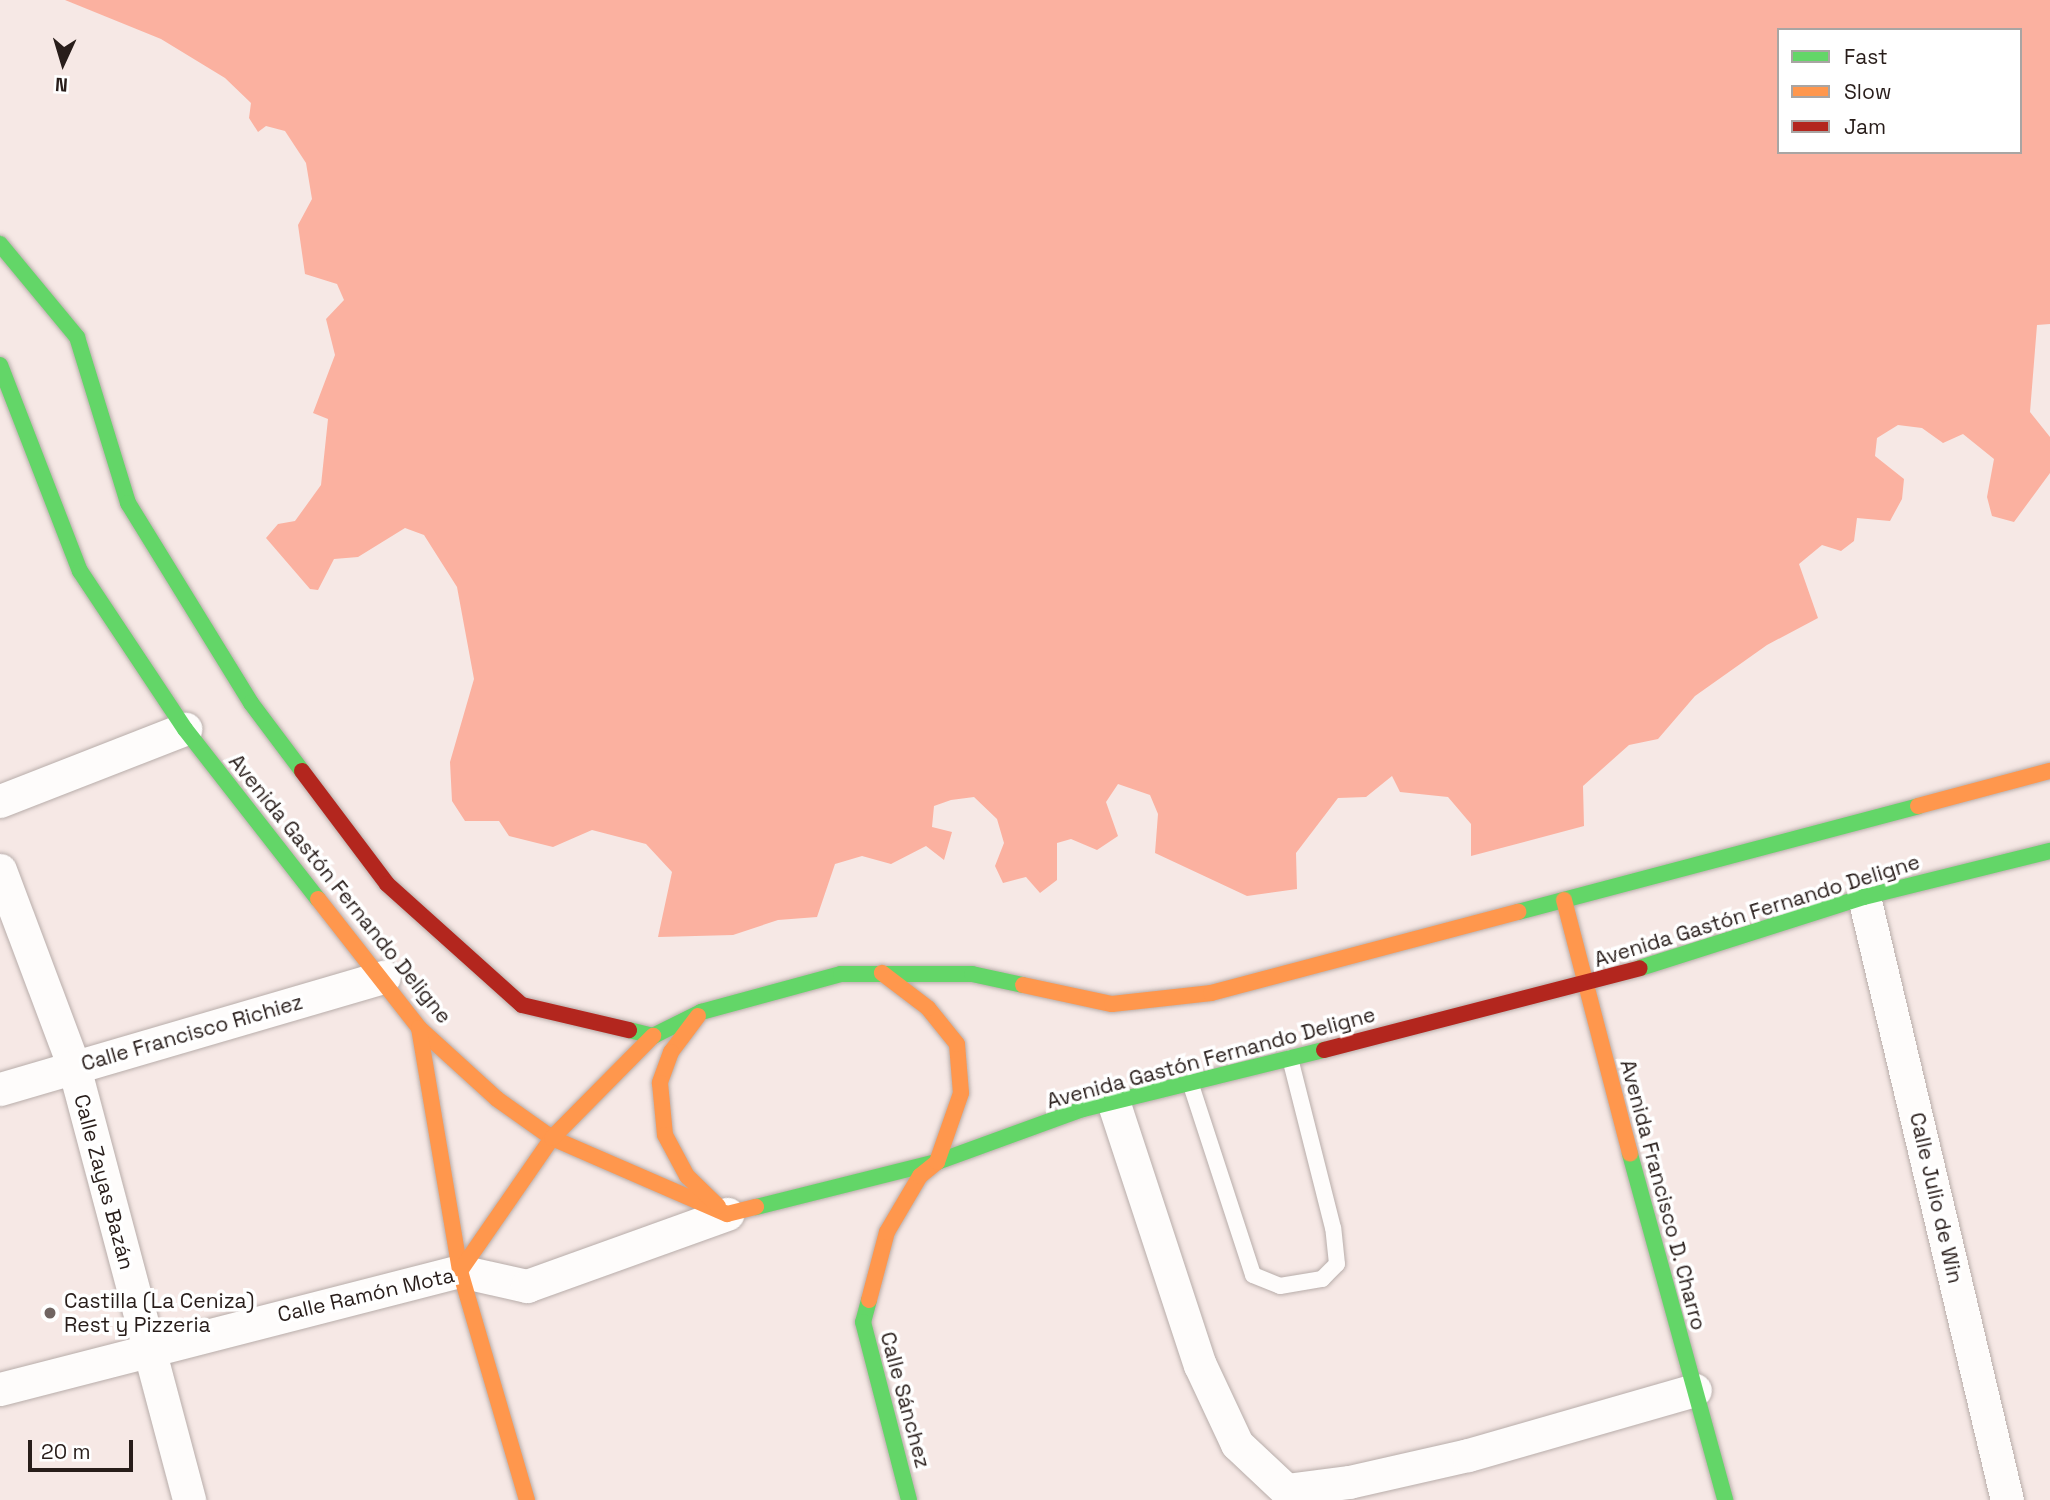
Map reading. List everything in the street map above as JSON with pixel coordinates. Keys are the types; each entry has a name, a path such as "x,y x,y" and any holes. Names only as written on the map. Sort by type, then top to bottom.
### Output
{"main road":[{"name":"Avenida Gastón Fernando Deligne","path":"0,243 77,337 128,503 251,703 387,884 522,1005 653,1036"},
{"name":"Avenida Gastón Fernando Deligne","path":"0,365 80,571 185,729 383,977 419,1028 497,1099 552,1138 727,1214 937,1162 1113,1101 1583,986 1864,897 2050,851"},
{"path":"460,1271 552,1138 653,1036 701,1012 841,974 972,974 1124,1003 1211,993 2050,771"},
{"name":"Avenida Francisco D. Charro","path":"1564,900 1583,986 1726,1500"},
{"path":"882,973 928,1008 957,1044 961,1093 937,1162"},
{"path":"701,1012 671,1052 660,1083 666,1135 687,1176 727,1214"},
{"path":"419,1028 460,1271 527,1500"},
{"name":"Calle Sánchez","path":"909,1500 863,1322 887,1232 920,1176 937,1162"}],"street":[{"path":"0,802 185,729"},
{"name":"Calle Zayas Bazán","path":"0,870 74,1068 188,1500"},
{"name":"Calle Julio de Win","path":"1864,897 2007,1500"},
{"name":"Calle Francisco Richiez","path":"0,1089 383,977"},
{"path":"1113,1101 1200,1365 1237,1444 1286,1490 1349,1482 1468,1455 1695,1390"},
{"name":"Calle Ramón Mota","path":"0,1390 149,1348 460,1271 527,1286 727,1214"}],"lane":[{"path":"1191,1082 1253,1275 1280,1286 1322,1279 1337,1264 1333,1228 1290,1058"}],"shaded area":[{"path":"65,0 2050,0 2050,324 2037,325 2030,412 2050,437 2050,473 2014,522 1992,516 1987,497 1994,459 1963,434 1943,443 1922,428 1898,425 1877,438 1875,456 1904,479 1902,499 1890,521 1857,518 1854,541 1841,551 1822,545 1799,564 1818,618 1767,645 1695,696 1658,739 1629,745 1583,786 1584,826 1471,856 1471,824 1448,797 1400,792 1392,776 1366,797 1338,798 1296,853 1297,889 1247,896 1155,853 1158,814 1150,795 1118,784 1106,802 1118,836 1097,850 1071,839 1057,843 1057,880 1040,893 1026,877 1003,883 995,866 1004,843 997,819 974,797 951,800 934,806 932,827 952,832 944,860 926,846 891,864 862,856 835,864 817,917 778,920 733,935 658,937 672,872 646,844 592,830 553,847 509,836 499,821 465,821 452,801 450,762 474,679 457,587 424,535 405,528 358,557 334,559 318,590 310,589 266,538 278,524 295,521 321,485 328,419 313,413 335,355 326,319 344,300 337,284 305,274 298,225 312,199 306,163 285,131 266,126 258,132 249,118 251,103 225,78 161,39"}],"traffic: fast":[{"path":"0,244 77,337 128,503 251,703 302,771"},
{"path":"0,365 80,571 185,729 318,899"},
{"path":"1518,912 1918,806"},
{"path":"1640,968 1864,897 2050,851"},
{"path":"629,1030 653,1036 701,1012 841,974 972,974 1023,985"},
{"path":"756,1207 937,1162 1083,1109 1324,1050"},
{"path":"1630,1154 1725,1500"},
{"path":"869,1300 863,1322 909,1500"}],"traffic: slow":[{"path":"1918,806 2050,771"},
{"path":"318,899 419,1028 497,1099 552,1138 727,1214 756,1207"},
{"path":"1564,900 1630,1154"},
{"path":"1023,985 1112,1004 1211,993 1518,912"},
{"path":"869,1300 887,1232 920,1176 937,1162 961,1093 957,1044 928,1008 882,973"},
{"path":"698,1016 671,1052 660,1083 665,1135 687,1176 718,1206"},
{"path":"419,1028 460,1271 527,1500"},
{"path":"460,1271 552,1138 653,1036"}],"traffic: jam":[{"path":"302,771 387,884 522,1005 629,1030"},
{"path":"1324,1050 1640,968"}],"place":[{"name":"Castilla (La Ceniza) Rest y Pizzeria","path":"50,1313"}]}
